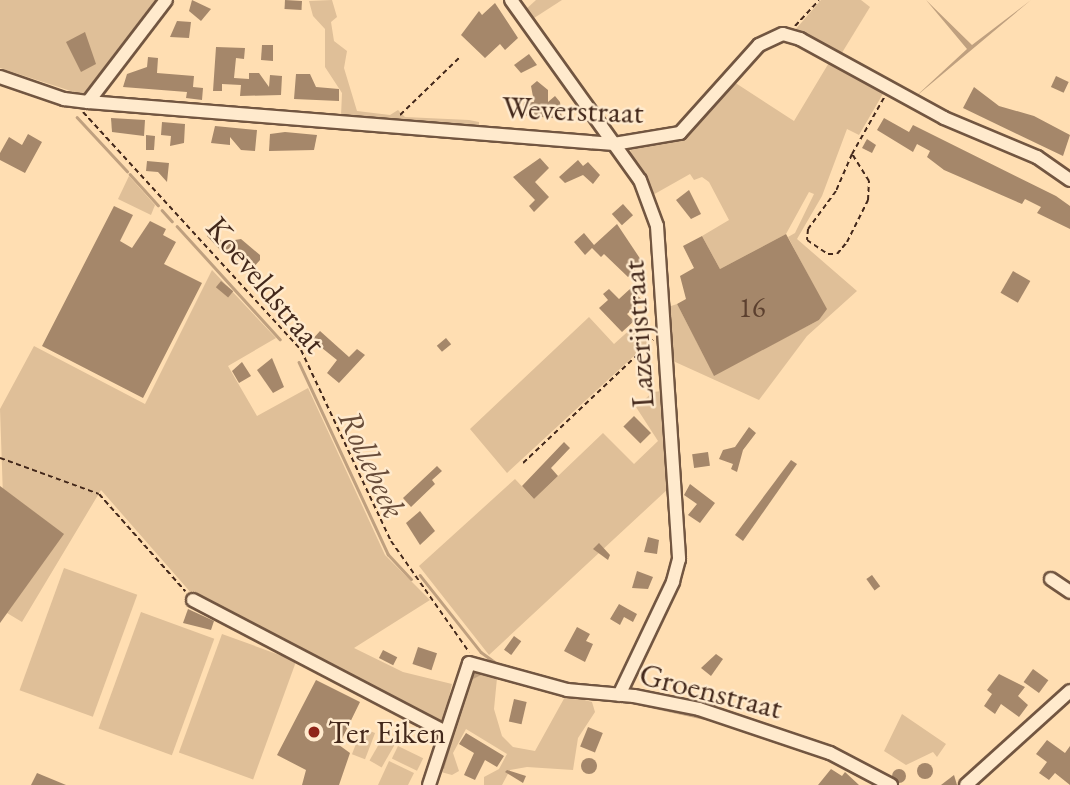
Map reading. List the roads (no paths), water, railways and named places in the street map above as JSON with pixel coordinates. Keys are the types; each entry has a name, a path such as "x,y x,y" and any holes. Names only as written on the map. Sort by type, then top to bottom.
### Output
{"street":[{"path":"88,102 166,0"},
{"name":"Lazerijstraat","path":"511,0 640,180 657,226 679,559 673,582 619,695"},
{"name":"Weverstraat","path":"0,77 64,99 88,102 614,144 680,133 759,45 771,36 787,35 888,89 1037,158 1070,180"},
{"path":"1051,579 1070,592"},
{"path":"193,600 445,732 429,785"},
{"name":"Groenstraat","path":"445,732 469,663 567,690 619,695 699,709 787,737 891,785"},
{"path":"966,785 1070,691"}],"waterway":[{"name":"Rollebeek","path":"0,70 28,80"},
{"name":"Rollebeek","path":"77,117 127,171"},
{"name":"Rollebeek","path":"130,174 158,205"},
{"name":"Rollebeek","path":"162,210 172,221"},
{"name":"Rollebeek","path":"177,226 280,339"},
{"name":"Rollebeek","path":"299,362 388,554 411,579"},
{"name":"Rollebeek","path":"420,575 481,652 499,665"},
{"name":"Rollebeek","path":"641,704 710,719"}],"place":[{"name":"Ter Eiken","path":"314,732"}]}
